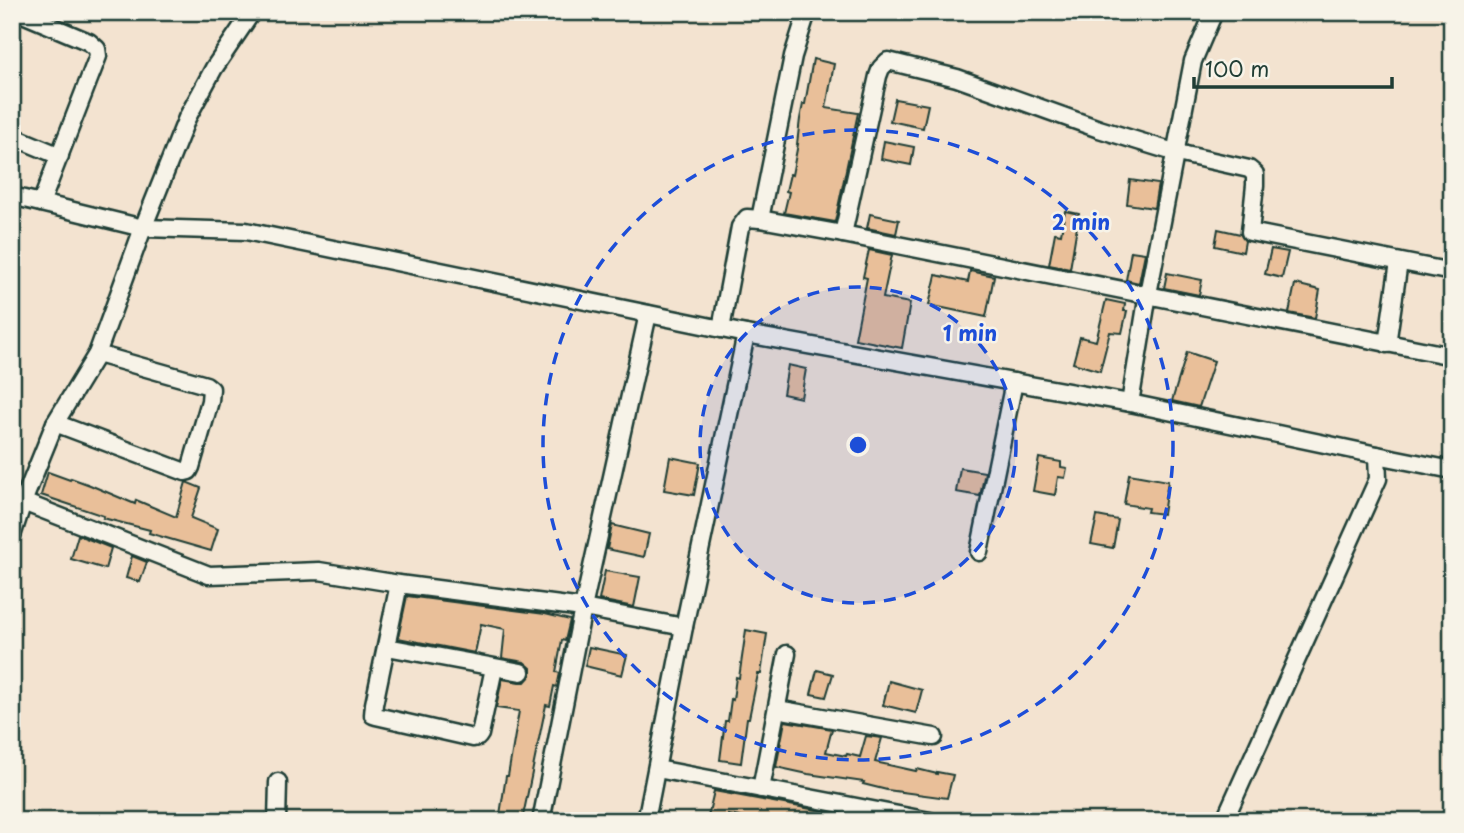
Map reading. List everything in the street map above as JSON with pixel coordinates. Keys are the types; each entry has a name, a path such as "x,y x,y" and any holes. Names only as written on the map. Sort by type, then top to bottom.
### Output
{"street":[{"path":"18,12 89,42 97,49 98,56 41,203"},
{"path":"12,536 55,423 97,354 187,118 214,68 251,12"},
{"path":"760,219 793,56 807,12"},
{"path":"1130,403 1193,61 1214,12"},
{"path":"844,234 878,76 888,61 957,78 1099,129 1177,153 1249,169 1255,174 1250,232 1452,272"},
{"path":"12,136 60,156"},
{"path":"12,196 144,228 246,231 746,334 1130,403 1452,470"},
{"path":"721,329 740,227 747,218 844,234 1452,356"},
{"path":"1387,344 1399,262"},
{"path":"541,821 583,608 648,314"},
{"path":"646,821 746,334"},
{"path":"55,423 185,472 189,471 211,401 211,389 206,385 97,354"},
{"path":"979,552 1013,382"},
{"path":"1224,821 1378,479 1377,455"},
{"path":"23,502 209,575 319,571 583,608 684,628"},
{"path":"399,584 373,715 478,737 494,668"},
{"path":"387,647 521,672"},
{"path":"761,789 787,654"},
{"path":"777,709 934,737"},
{"path":"657,769 885,817 930,821"},
{"path":"277,821 278,782"}],"building":[{"path":"813,59 834,64 826,108 858,113 835,222 784,213 789,192 786,191 790,174 792,175 800,119"},
{"path":"895,99 928,105 923,128 890,121"},
{"path":"884,141 914,147 911,165 881,159"},
{"path":"1130,180 1158,184 1154,208 1127,204"},
{"path":"1065,211 1079,214 1070,269 1049,265 1055,233 1061,234"},
{"path":"870,214 899,220 896,234 867,228"},
{"path":"1218,229 1240,234 1245,241 1243,252 1215,246"},
{"path":"1271,249 1288,252 1282,278 1265,274"},
{"path":"869,250 892,255 883,298 910,303 902,348 855,339 867,278 863,277"},
{"path":"1131,251 1145,253 1139,283 1126,280"},
{"path":"970,271 994,276 986,317 929,305 936,275 968,282"},
{"path":"1167,273 1202,280 1199,295 1164,288"},
{"path":"1295,284 1320,290 1315,318 1289,313"},
{"path":"1106,300 1125,304 1124,311 1127,311 1122,333 1110,332 1100,371 1073,363 1080,337 1096,341"},
{"path":"1187,352 1214,361 1199,407 1172,401"},
{"path":"788,365 806,369 801,398 783,394"},
{"path":"670,457 700,463 694,495 664,490"},
{"path":"1039,458 1061,462 1061,467 1067,468 1065,478 1058,477 1055,495 1033,491"},
{"path":"960,468 985,472 980,496 956,492"},
{"path":"48,472 70,480 71,478 135,504 136,500 176,517 186,482 201,488 191,518 218,529 211,551 149,533 150,530 103,518 104,516 41,495"},
{"path":"1129,474 1168,481 1163,514 1124,504"},
{"path":"1097,516 1118,520 1113,548 1091,544"},
{"path":"612,525 649,534 644,557 607,549"},
{"path":"78,535 111,548 105,569 71,559"},
{"path":"132,556 147,562 140,582 126,578"},
{"path":"605,571 640,577 634,607 599,600"},
{"path":"407,596 545,614 570,620 565,641 562,640 556,672 560,673 557,687 554,686 550,706 546,705 522,821 499,821 519,711 496,708 502,679 525,682 531,675 531,668 524,662 502,658 505,629 481,624 475,653 398,638"},
{"path":"746,630 767,634 761,674 758,674 747,718 741,763 720,760 725,721 728,721 736,677 739,678"},
{"path":"589,647 627,655 622,675 585,666"},
{"path":"817,670 833,674 826,697 811,694"},
{"path":"889,681 922,690 916,713 883,705"},
{"path":"785,721 832,729 826,752 846,756 860,757 866,736 882,738 875,762 916,771 953,775 947,798 887,790 863,784 864,782 776,767"},
{"path":"714,791 860,818 860,821 762,821 728,815 728,821 707,821"}]}
